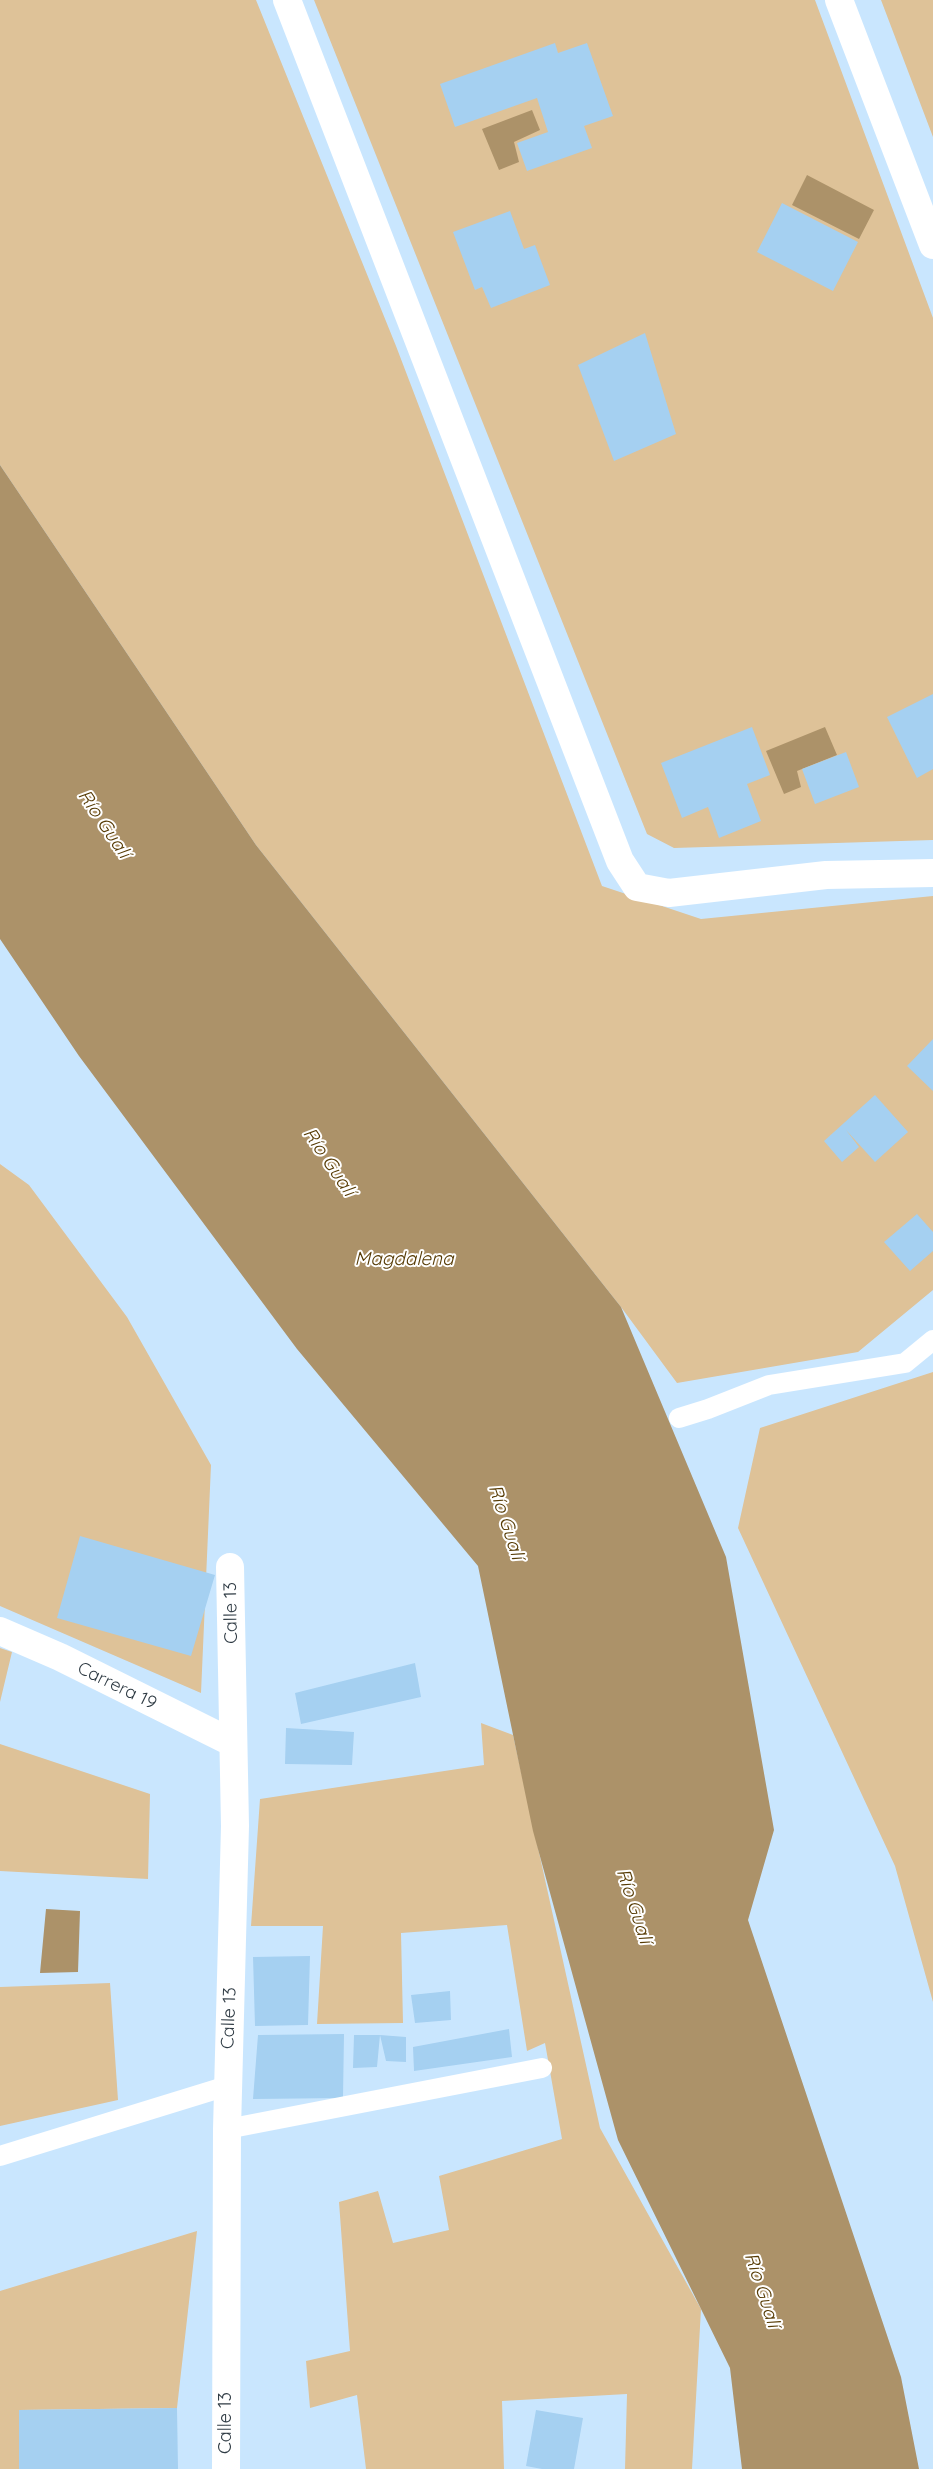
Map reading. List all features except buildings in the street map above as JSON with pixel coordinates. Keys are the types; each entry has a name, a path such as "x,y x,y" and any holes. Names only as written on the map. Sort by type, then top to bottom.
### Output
{"street":[{"path":"288,0 620,861 637,887 669,893 826,875 933,873"},
{"path":"839,0 933,245"},
{"name":"Calle 13","path":"226,2469 226,2129 235,1826 230,1567"},
{"name":"Carrera 19","path":"0,1631 60,1658 233,1743"}],"lane":[{"path":"679,1418 708,1409 769,1385 905,1363 933,1340"},
{"path":"226,2129 542,2068"},
{"path":"0,2156 228,2086"}],"shaded area":[{"path":"0,0 256,0 396,346 602,886 701,919 933,896 933,1290 858,1352 677,1383 621,1307 256,845 0,465"},
{"path":"314,0 815,0 933,318 933,840 674,848 647,834"},
{"path":"881,0 933,0 933,137"},
{"path":"0,1164 29,1185 127,1317 211,1465 201,1693 0,1606"},
{"path":"933,1372 933,2002 895,1866 738,1528 760,1428"},
{"path":"0,1648 12,1652 0,1702"},
{"path":"481,1723 513,1735 600,2128 701,2309 692,2469 625,2469 627,2394 502,2401 504,2469 366,2469 357,2395 310,2408 306,2361 350,2351 339,2202 378,2191 393,2243 449,2230 439,2176 562,2139 545,2043 527,2051 507,1925 401,1933 403,2023 317,2024 323,1926 251,1926 260,1799 484,1765"},
{"path":"0,1744 150,1794 148,1879 0,1871"},
{"path":"110,1983 118,2100 0,2126 0,1987"},
{"path":"197,2231 177,2408 19,2410 19,2469 0,2469 0,2291"}],"water":[{"path":"532,110 540,130 514,142 519,162 499,170 482,129"},
{"path":"807,175 874,210 859,239 792,205"},
{"name":"Magdalena","path":"0,465 256,845 621,1307 726,1557 774,1830 748,1920 901,2377 919,2469 742,2469 730,2368 618,2140 533,1831 478,1566 297,1349 79,1056 0,939"},
{"path":"825,727 837,755 797,771 801,787 784,794 766,751"},
{"path":"46,1909 80,1911 78,1972 40,1973"}],"water label":[{"name":"Río Gualí","path":"104,824"},
{"name":"Río Gualí","path":"329,1162"},
{"name":"Río Gualí","path":"506,1522"},
{"name":"Río Gualí","path":"634,1906"},
{"name":"Río Gualí","path":"762,2290"}]}
